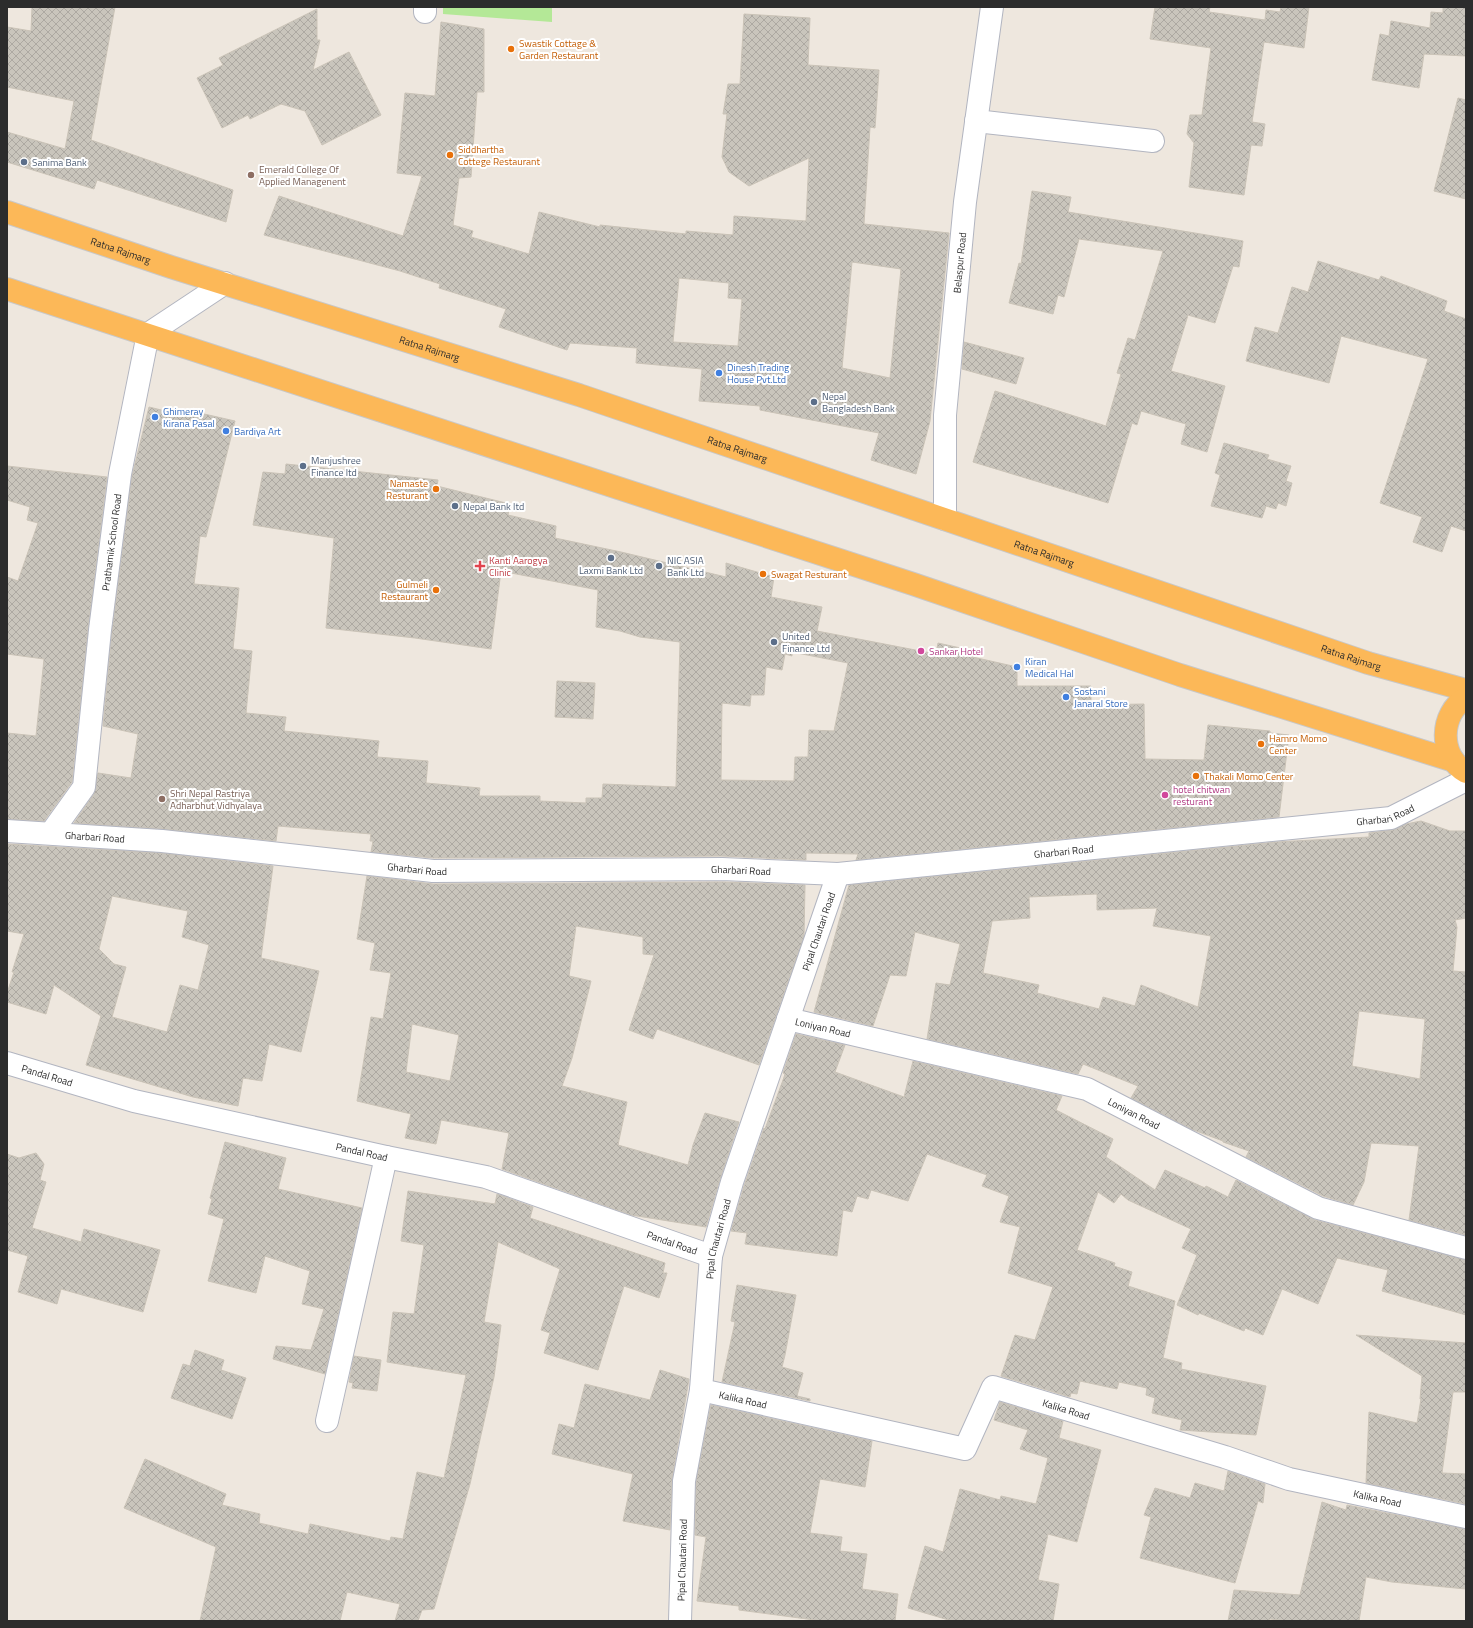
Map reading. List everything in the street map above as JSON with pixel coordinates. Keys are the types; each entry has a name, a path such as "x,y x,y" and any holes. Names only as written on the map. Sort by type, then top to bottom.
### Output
{"highway":[{"name":"Ratna Rajmarg","path":"7,212 172,267 579,395 1368,663 1466,690"},
{"path":"7,290 148,334 913,584 1460,766"},
{"path":"1460,766 1447,749 1445,734 1447,720 1454,708 1466,698"}],"street":[{"name":"Belaspur Road","path":"945,519 945,415 965,202 992,7"},
{"path":"976,121 1153,141"},
{"path":"148,334 224,283"},
{"name":"Prathamik School Road","path":"51,833 84,786 100,630 120,474 148,334"},
{"name":"Gharbari Road","path":"7,831 162,841 433,871 722,869 838,874 1391,818 1466,780"},
{"name":"Pipal Chautari Road","path":"680,1621 684,1481 701,1390 711,1256 732,1182 838,874"},
{"name":"Loniyan Road","path":"788,1019 1087,1089 1318,1208 1466,1248"},
{"name":"Pandal Road","path":"7,1063 134,1101 386,1157 486,1177 711,1256"},
{"path":"327,1421 386,1157"},
{"name":"Kalika Road","path":"701,1390 965,1449 993,1387 1225,1457 1289,1478 1466,1517"}],"green space":[{"path":"443,7 552,7 552,22 443,14"}],"building":[{"path":"32,7 115,7 91,140 233,190 226,222 97,180 94,189 7,162 7,132 65,149 74,101 7,87 7,27 31,31"},
{"path":"1155,7 1210,7 1209,12 1265,20 1266,10 1280,12 1281,7 1309,7 1304,48 1264,42 1252,122 1265,124 1262,146 1251,145 1244,195 1189,187 1194,143 1187,134 1190,115 1202,115 1211,48 1150,39"},
{"path":"1443,7 1466,7 1466,56 1424,54 1419,88 1372,80 1380,34 1389,36 1391,21 1430,28 1431,12 1443,13"},
{"path":"317,9 317,40 320,40 313,70 349,52 381,115 322,145 305,111 281,104 250,119 248,115 222,128 197,78 223,65 219,58"},
{"path":"744,14 810,18 808,65 879,70 875,128 870,127 864,224 949,233 930,421 916,474 871,460 879,433 760,410 760,406 699,401 702,369 636,363 637,348 570,343 567,350 499,327 506,309 439,288 440,284 400,271 264,235 279,196 403,236 422,176 397,173 405,93 435,96 441,22 484,29 484,92 477,92 471,177 459,178 453,225 473,231 471,237 529,254 539,212 600,227 600,225 686,234 686,231 733,235 734,216 806,221 809,158 749,186 729,172 722,157 727,114 723,114 728,84 740,84","holes":["852,262 901,269 890,378 842,368","679,278 729,283 728,298 742,299 738,346 673,342"]},
{"path":"1458,98 1466,100 1466,199 1434,191"},
{"path":"1032,191 1071,197 1068,212 1243,241 1239,267 1233,266 1215,323 1188,315 1171,371 1225,386 1207,452 1181,444 1186,424 1141,411 1137,425 1132,423 1108,503 973,462 995,391 1106,426 1121,374 1117,373 1128,338 1135,340 1163,251 1079,239 1064,297 1058,295 1053,314 1009,303 1019,263 1021,264"},
{"path":"1318,261 1379,280 1381,276 1447,301 1444,311 1466,319 1466,531 1451,526 1442,552 1413,542 1422,517 1380,503 1428,359 1341,336 1329,383 1246,361 1255,327 1278,333 1292,287 1308,292"},
{"path":"964,342 1024,358 1016,384 962,369"},
{"path":"149,407 190,417 191,411 235,421 206,537 200,536 194,584 239,588 233,649 252,651 246,713 286,717 284,731 379,741 377,757 428,761 426,783 480,788 479,796 540,796 540,801 586,803 586,798 602,798 603,784 676,787 680,642 640,637 620,631 596,627 598,590 501,571 491,649 415,638 326,628 334,538 253,525 263,472 285,474 286,464 438,480 437,486 510,504 508,515 556,526 555,538 726,577 726,563 774,577 771,597 822,607 817,631 936,654 938,643 965,649 964,655 1017,667 1017,686 1091,686 1091,705 1144,704 1145,759 1204,760 1208,725 1270,731 1270,733 1289,735 1279,817 856,860 858,854 806,853 806,860 722,856 434,858 371,852 373,841 370,841 371,834 278,826 276,841 163,829 74,823 94,794 98,773 131,778 138,734 103,726 112,631 132,476","holes":["792,652 848,663 834,731 809,730 808,757 795,757 794,781 721,780 722,703 750,706 751,695 764,695 766,667 782,670 785,654 792,656"]},
{"path":"1224,443 1269,455 1267,459 1291,466 1286,481 1292,483 1286,506 1278,503 1276,509 1266,506 1262,518 1211,506 1220,475 1215,473"},
{"path":"7,466 107,477 88,629 72,782 44,821 7,819 7,733 36,736 44,659 7,654 7,577 18,581 38,523 27,520 30,507 7,500"},
{"path":"557,681 595,683 593,719 555,717"},
{"path":"1421,821 1450,831 1466,831 1466,918 1455,920 1457,927 1453,971 1466,972 1466,1235 1409,1220 1419,1146 1371,1143 1364,1182 1353,1205 1323,1196 1246,1157 1249,1151 1191,1129 1131,1098 1138,1086 1083,1064 1078,1074 927,1039 936,983 950,985 960,944 915,932 906,976 890,975 873,1026 814,1012 849,885 1276,842 1369,837 1369,833 1393,830 1406,824","holes":["1097,894 1097,910 1157,908 1153,926 1211,936 1198,1007 1141,985 1135,1006 1103,997 1099,1009 1037,993 1039,985 983,973 992,921 1030,918 1029,897","1359,1011 1425,1019 1420,1079 1352,1066"]},
{"path":"7,844 161,853 273,866 261,958 319,971 301,1052 269,1044 262,1081 243,1078 238,1106 193,1097 86,1065 101,1016 54,985 46,1014 7,1002 7,993 14,972 12,972 24,934 7,931","holes":["112,896 188,911 182,937 209,945 198,990 180,985 167,1032 112,1017 126,967 114,964 99,949"]},
{"path":"367,876 433,884 722,882 805,885 804,936 759,1065 657,1029 653,1039 629,1030 654,955 643,954 643,937 576,926 569,976 591,981 572,1058 562,1086 627,1102 618,1145 688,1165 693,1145 705,1113 739,1122 706,1227 631,1215 502,1169 509,1133 441,1120 436,1144 405,1138 411,1114 357,1101 371,1017 383,1019 391,973 370,970 375,943 357,939","holes":["412,1024 459,1035 450,1081 406,1072"]},
{"path":"796,1034 845,1045 835,1072 904,1097 913,1061 1062,1096 1056,1110 1113,1139 1106,1157 1155,1190 1165,1170 1205,1188 1206,1186 1228,1197 1236,1180 1315,1220 1466,1260 1466,1315 1382,1291 1388,1270 1337,1258 1318,1304 1282,1289 1263,1335 1245,1328 1244,1331 1199,1313 1198,1315 1177,1305 1197,1255 1182,1248 1191,1229 1128,1200 1121,1194 1114,1203 1098,1192 1077,1250 1115,1263 1114,1266 1132,1272 1128,1286 1175,1301 1163,1358 1182,1363 1181,1369 1266,1386 1256,1435 1180,1430 1182,1420 1152,1413 1155,1398 1146,1395 1147,1388 1119,1382 1117,1389 1080,1381 1077,1394 1071,1393 1070,1397 1001,1376 1015,1335 1035,1340 1053,1287 1008,1273 1020,1227 1000,1222 1009,1196 982,1186 987,1175 927,1154 908,1201 871,1190 868,1199 857,1196 852,1212 843,1210 837,1256 745,1244 747,1233 731,1231 744,1186 785,1074 783,1073"},
{"path":"225,1142 286,1158 278,1189 362,1208 325,1374 273,1359 276,1346 311,1350 324,1309 302,1304 310,1271 265,1256 256,1293 208,1281 224,1219 208,1214 212,1199 210,1198"},
{"path":"36,1153 44,1164 40,1180 46,1182 32,1228 81,1242 84,1229 160,1250 143,1312 61,1289 57,1304 18,1292 28,1256 7,1250 7,1154 19,1158"},
{"path":"408,1191 495,1204 497,1194 533,1207 530,1218 665,1263 663,1273 667,1273 659,1298 624,1286 598,1370 544,1353 550,1333 541,1330 560,1269 498,1242 484,1322 501,1325 494,1377 470,1484 434,1609 422,1610 418,1621 395,1621 400,1604 347,1592 340,1621 200,1621 216,1547 124,1508 145,1459 226,1494 222,1505 260,1514 259,1523 308,1534 310,1524 390,1541 391,1537 403,1539 417,1472 444,1478 466,1375 387,1362 393,1312 414,1314 424,1245 401,1241"},
{"path":"737,1285 796,1295 782,1367 803,1373 797,1396 810,1399 810,1401 722,1382 735,1322 731,1321"},
{"path":"1356,1335 1466,1343 1466,1392 1453,1392 1442,1473 1466,1474 1466,1504 1366,1483 1369,1412 1417,1423 1421,1399 1422,1376"},
{"path":"195,1350 224,1360 221,1370 246,1378 232,1419 171,1398 183,1364 190,1366"},
{"path":"354,1356 381,1360 377,1391 352,1388 353,1383 349,1382"},
{"path":"660,1370 689,1379 672,1479 670,1530 623,1521 633,1474 552,1454 559,1424 574,1428 585,1384 650,1400"},
{"path":"1000,1402 1063,1421 1059,1438 1101,1450 1077,1542 1048,1534 1038,1580 1059,1584 1053,1621 952,1621 908,1608 925,1546 943,1552 960,1489 1000,1500 1001,1496 1036,1504 1048,1458 1020,1449 1028,1430 994,1420"},
{"path":"711,1405 872,1441 865,1487 820,1479 810,1533 842,1537 840,1551 867,1554 862,1589 898,1594 895,1621 822,1621 739,1610 739,1606 697,1601 706,1537 695,1535 696,1482"},
{"path":"1228,1471 1265,1484 1263,1503 1258,1501 1235,1583 1140,1558 1151,1517 1144,1515 1155,1488 1190,1498 1195,1483 1224,1491"},
{"path":"1322,1502 1346,1510 1347,1505 1466,1529 1466,1589 1392,1582 1366,1577 1359,1621 1286,1621 1270,1619 1267,1621 1228,1621 1234,1590 1300,1595"}],"place":[{"name":"Swastik Cottage & Garden Restaurant","path":"511,49"},
{"name":"Siddhartha Cottege Restaurant","path":"450,155"},
{"name":"Sanima Bank","path":"24,162"},
{"name":"Emerald College Of Applied Managenent","path":"251,175"},
{"name":"Dinesh Trading House Pvt.Ltd","path":"719,373"},
{"name":"Nepal Bangladesh Bank","path":"814,402"},
{"name":"Ghimeray Kirana Pasal","path":"155,417"},
{"name":"Bardiya Art","path":"226,431"},
{"name":"Manjushree Finance ltd","path":"303,466"},
{"name":"Namaste Resturant","path":"436,489"},
{"name":"Nepal Bank ltd","path":"455,506"},
{"name":"Laxmi Bank Ltd","path":"611,558"},
{"name":"Kanti Aarogya Clinic","path":"480,566"},
{"name":"NIC ASIA Bank Ltd","path":"659,566"},
{"name":"Swagat Resturant","path":"763,574"},
{"name":"Gulmeli Restaurant","path":"436,590"},
{"name":"United Finance Ltd","path":"774,642"},
{"name":"Sankar Hotel","path":"921,651"},
{"name":"Kiran Medical Hal","path":"1017,667"},
{"name":"Sostani Janaral Store","path":"1066,697"},
{"name":"Hamro Momo Center","path":"1261,744"},
{"name":"Thakali Momo Center","path":"1196,776"},
{"name":"hotel chitwan resturant","path":"1165,795"},
{"name":"Shri Nepal Rastriya Adharbhut Vidhyalaya","path":"162,799"}]}
